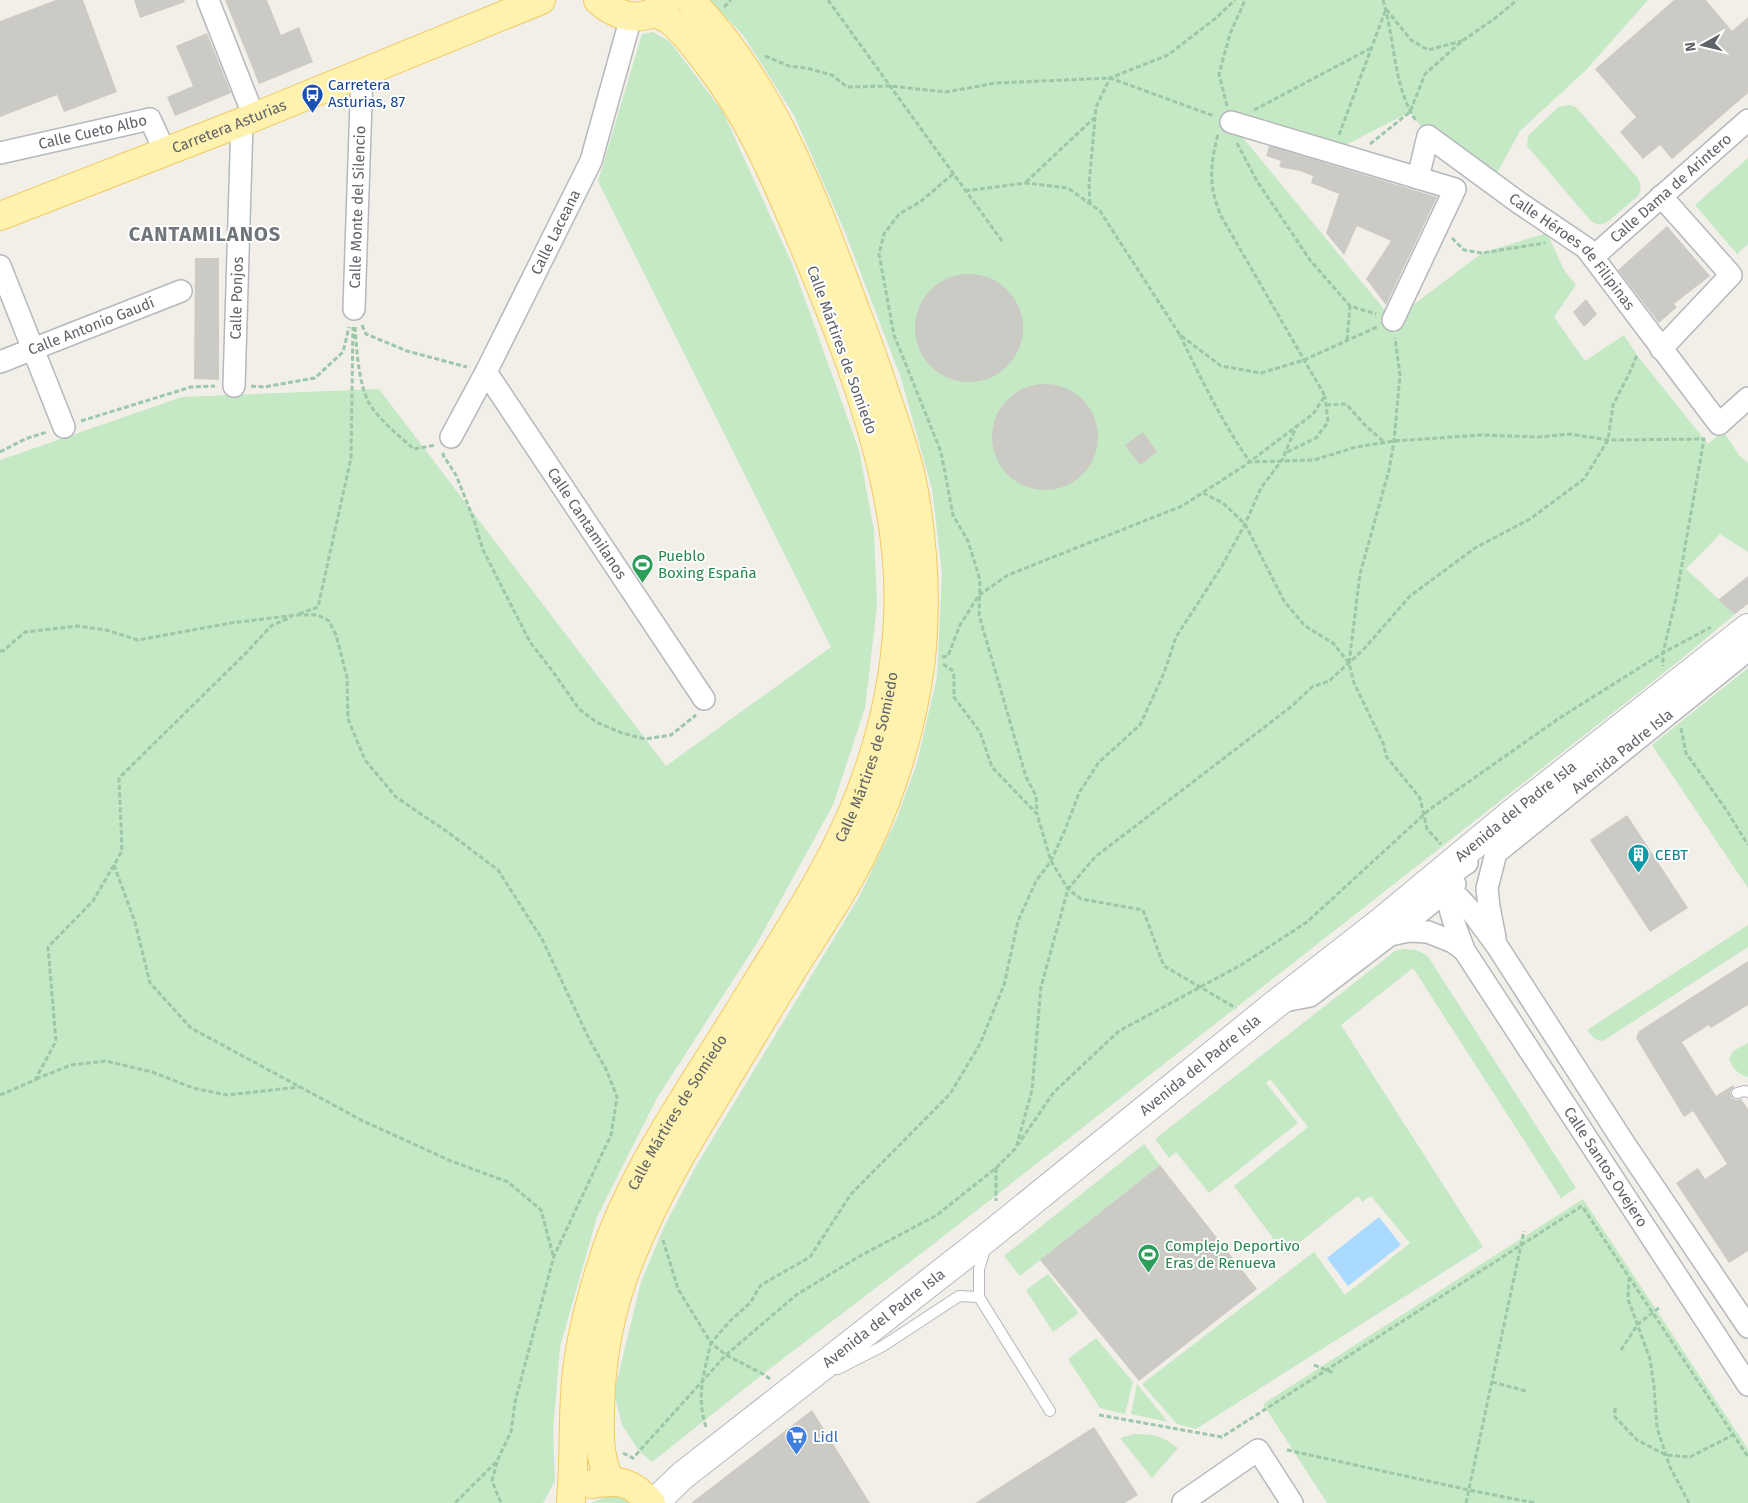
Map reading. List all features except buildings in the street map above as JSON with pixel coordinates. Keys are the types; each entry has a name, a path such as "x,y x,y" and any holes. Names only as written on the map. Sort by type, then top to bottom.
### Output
{"main road":[{"path":"407,55 423,36 504,0"},
{"name":"Carretera Asturias","path":"0,216 248,119 541,0"},
{"name":"Calle Mártires de Somiedo","path":"571,1502 578,1369 585,1326 608,1247 623,1211 646,1165 823,871 854,810 876,746 887,704 898,618 896,541 884,474 853,372 772,169 751,127 728,89 688,38 668,19 650,10 613,12 598,0"},
{"name":"Calle Mártires de Somiedo","path":"609,1481 601,1455 601,1380 607,1336 625,1270 653,1209 697,1127 849,879 880,814 910,719 920,660 924,617 921,545 911,478 902,442 871,350 798,164 776,120 750,74 710,20 690,0"},
{"name":"Avenida del Padre Isla","path":"652,1503 778,1386 989,1236 1277,1003 1386,928 1510,815 1748,628"},
{"path":"571,1502 582,1489 590,1485 609,1481 621,1482 633,1487 652,1503"}],"street":[{"path":"208,0 248,119"},
{"name":"Calle Laceana","path":"451,437 486,372 591,162 650,10"},
{"name":"Calle Monte del Silencio","path":"354,309 362,73"},
{"name":"Calle Cueto Albo","path":"0,153 150,119 165,152"},
{"name":"Calle Ponjos","path":"234,386 248,119"},
{"name":"Calle Dama de Arintero","path":"1593,257 1748,120"},
{"path":"1231,122 1455,189 1393,320"},
{"path":"1418,178 1428,136"},
{"name":"Calle Héroes de Filipinas","path":"1428,136 1586,248 1719,424 1748,398"},
{"path":"1661,196 1731,275 1661,349"},
{"path":"0,266 64,427"},
{"name":"Calle Antonio Gaudí","path":"0,362 182,291"},
{"name":"Calle Cantamilanos","path":"486,372 704,699"},
{"name":"Avenida Padre Isla","path":"1448,890 1494,858 1748,650"},
{"path":"1386,928 1434,889 1448,890 1454,873 1499,837 1510,815"},
{"name":"Calle Santos Ovejero","path":"1494,858 1487,888 1497,946"},
{"name":"Calle Santos Ovejero","path":"1448,890 1472,912 1497,946 1624,1142 1748,1327"},
{"name":"Calle Santos Ovejero","path":"1448,890 1454,923 1464,950 1748,1385"},
{"name":"Calle Santos Ovejero","path":"1386,928 1428,932 1453,942 1464,950"},
{"path":"1184,1503 1258,1450 1292,1503"}],"lane":[{"path":"1737,1092 1748,1092"},
{"path":"989,1236 979,1269 979,1297 1050,1410"},
{"path":"778,1386 883,1346 959,1296 979,1297"}],"path":[{"path":"828,0 1002,241"},
{"path":"757,54 789,66 806,68 832,75 847,87 890,86 946,92 996,83 1110,78 1168,55 1216,18 1235,0"},
{"path":"1245,0 1230,34 1220,74 1233,136 1257,181 1310,260 1350,306 1393,320"},
{"path":"1383,0 1398,76 1410,112 1428,136"},
{"path":"1342,155 1410,112 1425,74 1462,41 1517,0"},
{"path":"1386,9 1411,40 1428,50 1462,41"},
{"path":"1342,155 1371,48 1386,9"},
{"path":"1286,452 1316,438 1328,422 1325,396 1220,216 1212,196 1211,168 1218,134 1231,122 1371,48"},
{"path":"1090,204 1089,185 1096,107 1110,78"},
{"path":"1110,78 1231,122"},
{"path":"1026,183 1095,117"},
{"path":"953,174 920,202 899,214 884,234 879,254 894,335 941,452 953,514 968,541 980,580 979,615 1026,777 1036,796 1037,814 1051,861 1068,889 1081,899 1143,910 1164,966 1244,1011"},
{"path":"965,191 1026,183 1068,188 1100,211 1180,335 1224,421 1250,462"},
{"path":"1438,227 1464,250 1482,253 1518,246 1573,240"},
{"path":"1347,340 1350,306"},
{"path":"354,309 366,334 407,352 486,372"},
{"path":"0,452 25,439 191,387 264,386 315,378 343,352 354,309"},
{"path":"354,309 359,369 368,401 392,430 414,449 434,446 451,437"},
{"path":"36,1080 56,1041 48,947 93,900 122,851 119,778 271,626 318,607 350,458 354,309"},
{"path":"1180,335 1221,366 1261,373 1304,360 1393,320"},
{"path":"1393,320 1400,375 1394,440 1389,470 1360,574 1349,663 1354,684 1384,745 1386,756 1420,798 1427,829 1447,852"},
{"path":"1016,1148 1032,1090 1041,987 1068,889 1095,857 1292,706 1312,687 1329,681 1364,649 1410,596 1475,548 1530,519 1584,479 1608,440 1613,405 1637,355"},
{"path":"1037,814 992,767 980,732 954,697 952,670 941,663 938,658 948,656 960,625 980,595 1008,575 1182,506 1250,462 1313,414 1325,396"},
{"path":"1326,404 1346,404 1366,426 1385,442"},
{"path":"706,1427 701,1385 712,1343 730,1320 750,1303 761,1285 810,1257 851,1194 950,1094 980,1044 1004,985 1018,921 1036,881 1051,861 1080,793 1099,762 1140,725 1164,673 1176,637 1222,566 1246,524 1261,488 1282,460 1297,425"},
{"path":"1250,462 1314,460 1356,447 1394,440 1482,435 1538,437 1570,434 1608,440 1704,439 1676,598 1663,653 1664,672"},
{"path":"451,437 443,455 456,475 474,520 483,550 530,642 579,709 596,722 622,733 645,739 671,735 705,709 704,699"},
{"path":"1203,493 1223,503 1246,524 1284,601 1305,626 1333,644 1349,663"},
{"path":"0,651 3,651 25,632 78,626 106,630 138,640 231,623 296,615 318,615 328,621 336,635 347,676 348,719 365,760 396,797 449,833 498,870 542,939 589,1038 606,1069 617,1098 610,1135 554,1256 515,1402 511,1432 497,1461 492,1481 502,1503"},
{"path":"619,1445 622,1453 633,1458 701,1385 726,1355 796,1295 860,1256 938,1215 996,1168 1016,1148 1054,1092 1120,1031 1241,965 1307,922 1424,815 1558,719 1663,653 1716,624"},
{"path":"1680,722 1686,753 1722,803 1748,845"},
{"path":"114,865 135,922 150,983 191,1028 363,1122 452,1161 508,1182 541,1210 554,1256"},
{"path":"0,1094 72,1065 106,1062 152,1072 193,1088 227,1095 299,1087"},
{"path":"996,1168 996,1207"},
{"path":"1099,1415 1222,1437 1520,1244 1582,1206 1748,1458"},
{"path":"1466,1503 1524,1230"},
{"path":"661,1234 678,1289 712,1343 726,1355 763,1374 778,1386"},
{"path":"1629,1277 1628,1299 1650,1359 1657,1428 1670,1467 1689,1503"},
{"path":"1620,1350 1638,1324 1660,1307"},
{"path":"1314,1365 1334,1373"},
{"path":"1492,1382 1526,1391"},
{"path":"1614,1408 1615,1417 1637,1440 1666,1456 1690,1457 1733,1434"},
{"path":"1287,1450 1535,1503"},
{"path":"455,1503 497,1461"}],"green space":[{"path":"710,0 1648,0 1586,70 1520,131 1492,182 1428,136 1410,112 1332,152 1235,128 1393,320 1482,253 1547,233 1564,270 1576,285 1554,317 1585,361 1624,335 1637,355 1708,444 1723,431 1739,455 1748,463 1748,552 1720,534 1686,569 1735,614 1679,661 652,1462 639,1451 622,1425 614,1393 641,1282 664,1227 696,1166 859,897 897,818 917,763 937,677 942,573 932,489 901,378 845,232 794,115 743,35"},
{"path":"653,32 670,42 723,112 793,266 859,450 874,530 877,606 865,708 833,805 757,943 657,1098 597,1217 560,1347 553,1431 555,1481 543,1503 0,1503 0,460 182,397 379,389 666,766 831,647 598,181 642,34"},
{"path":"1570,105 1576,107 1637,177 1640,184 1638,196 1606,223 1598,224 1590,220 1527,146 1528,136 1558,107"},
{"path":"1748,158 1748,244 1737,254 1695,205"},
{"path":"1748,668 1748,888 1652,745"},
{"path":"1748,925 1748,947 1603,1041 1595,1039 1587,1030"},
{"path":"1403,949 1416,950 1427,955 1576,1188 1561,1198 1413,968 1341,1025 1483,1247 1196,1429 1177,1424 1142,1384 1314,1252 1345,1295 1410,1243 1371,1196 1362,1202 1358,1196 1285,1254 1234,1186 1308,1127 1270,1079 1266,1083 1298,1123 1209,1193 1176,1152 1169,1158 1155,1139 1395,951"},
{"path":"1748,1043 1748,1077 1736,1071 1729,1059 1733,1051"},
{"path":"1144,1144 1160,1165 1020,1276 1004,1256"},
{"path":"1583,1199 1748,1449 1748,1503 1327,1503 1263,1404"},
{"path":"1048,1274 1079,1313 1053,1332 1026,1290"},
{"path":"1096,1338 1133,1382 1125,1414 1100,1408 1068,1359"},
{"path":"1137,1384 1168,1422 1131,1414"},
{"path":"1134,1434 1158,1436 1178,1448 1152,1478 1120,1438"},
{"path":"615,1496 632,1503 591,1503 605,1497"}],"water":[{"path":"1379,1217 1401,1245 1348,1286 1327,1258"}],"place":[{"name":"Carretera Asturias, 87","path":"312,113"},
{"name":"Pueblo Boxing España","path":"642,584"},
{"name":"CEBT","path":"1639,874"},
{"name":"Complejo Deportivo Eras de Renueva","path":"1149,1274"},
{"name":"Lidl","path":"797,1456"}],"district":[{"name":"CANTAMILANOS","path":"205,234"}]}
